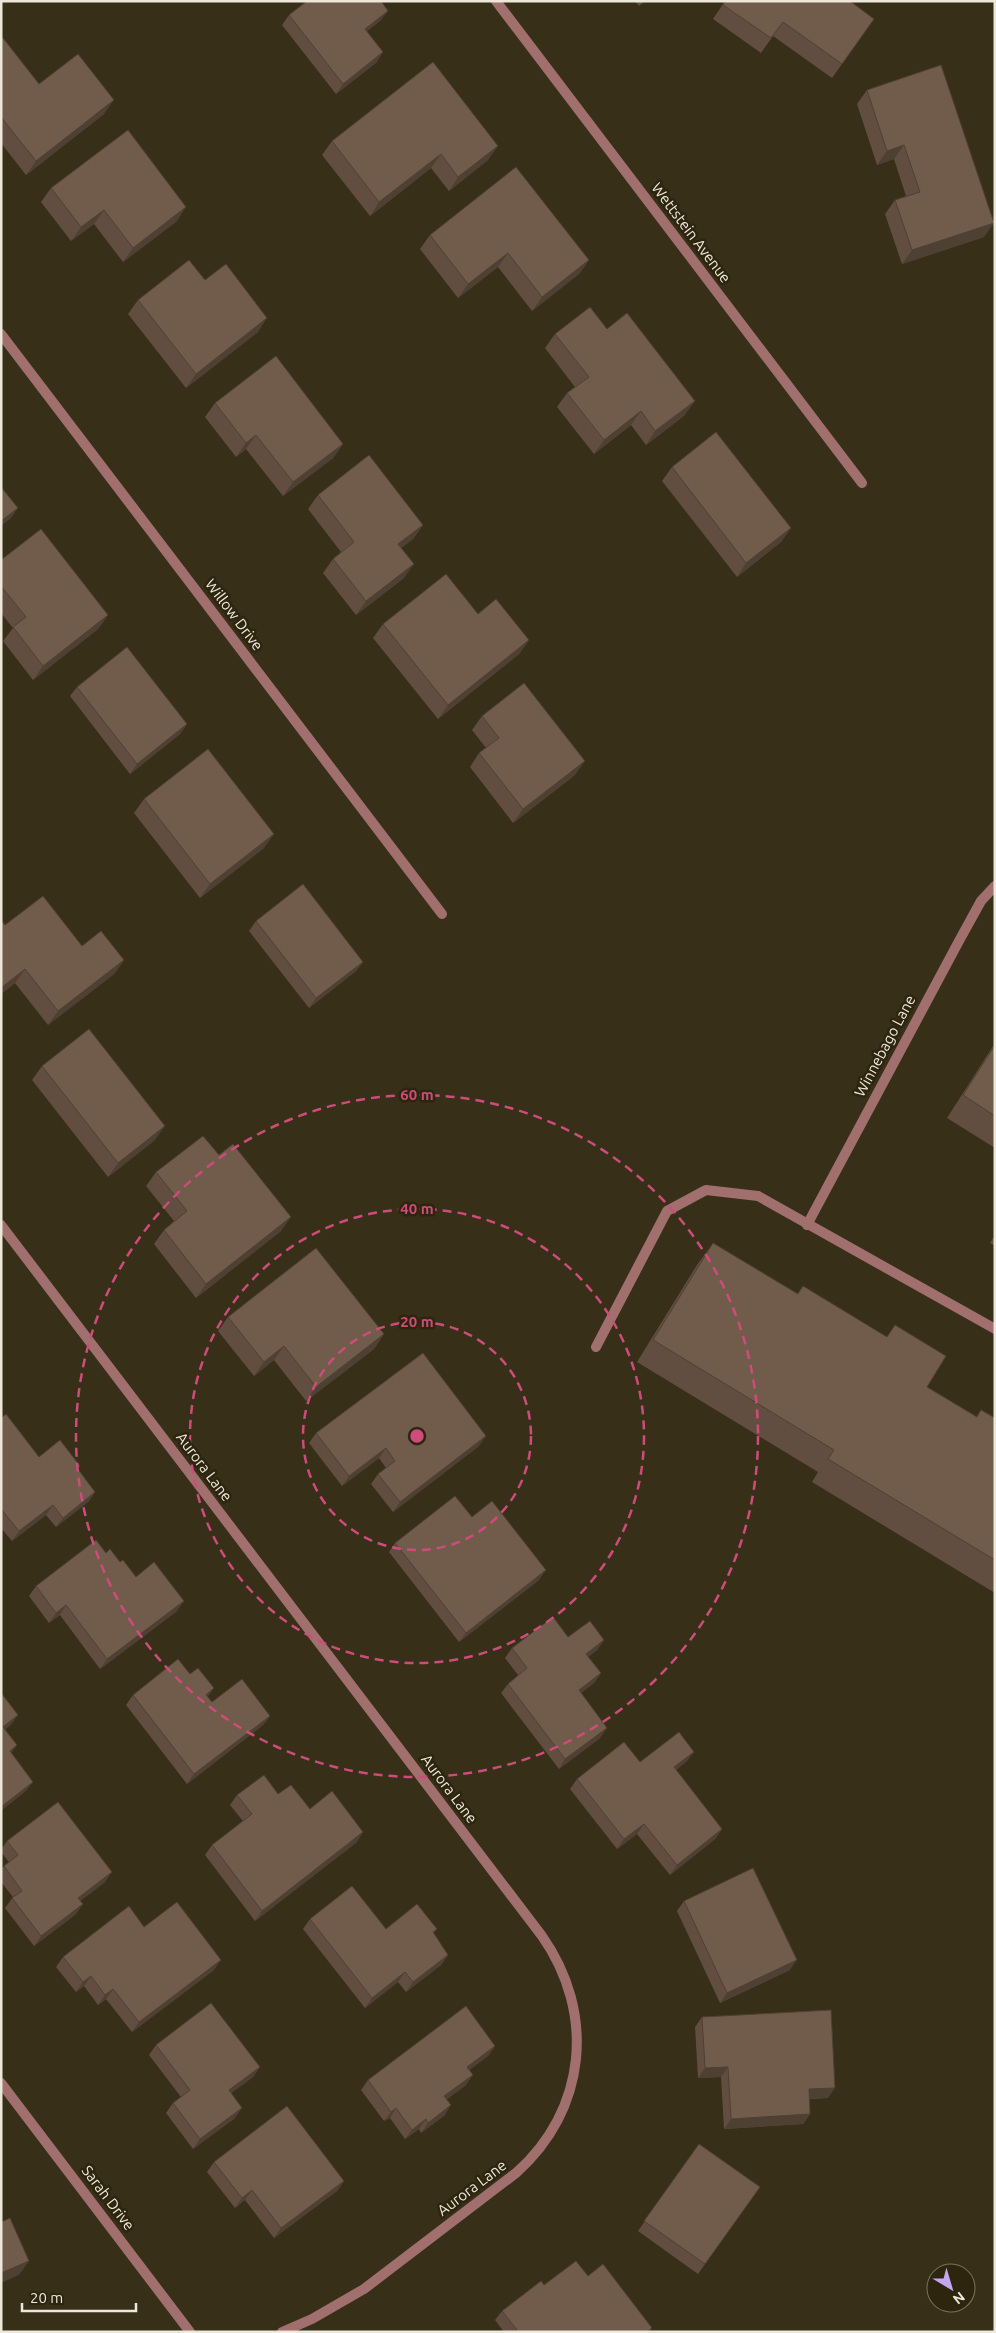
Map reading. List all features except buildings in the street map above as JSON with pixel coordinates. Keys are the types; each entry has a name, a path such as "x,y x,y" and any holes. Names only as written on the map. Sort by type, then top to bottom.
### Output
{"street":[{"name":"Wettstein Avenue","path":"496,1 862,483"},
{"name":"Willow Drive","path":"1,334 442,914"},
{"name":"Winnebago Lane","path":"807,1225 958,941 981,901 995,886"},
{"path":"596,1347 667,1211 706,1190 758,1196 995,1329"},
{"name":"Aurora Lane","path":"1,1225 542,1936 560,1967 572,2002 577,2037 570,2091 556,2124 535,2154 516,2173 364,2289 312,2319 282,2332"},
{"name":"Sarah Drive","path":"1,2083 190,2332"}]}
